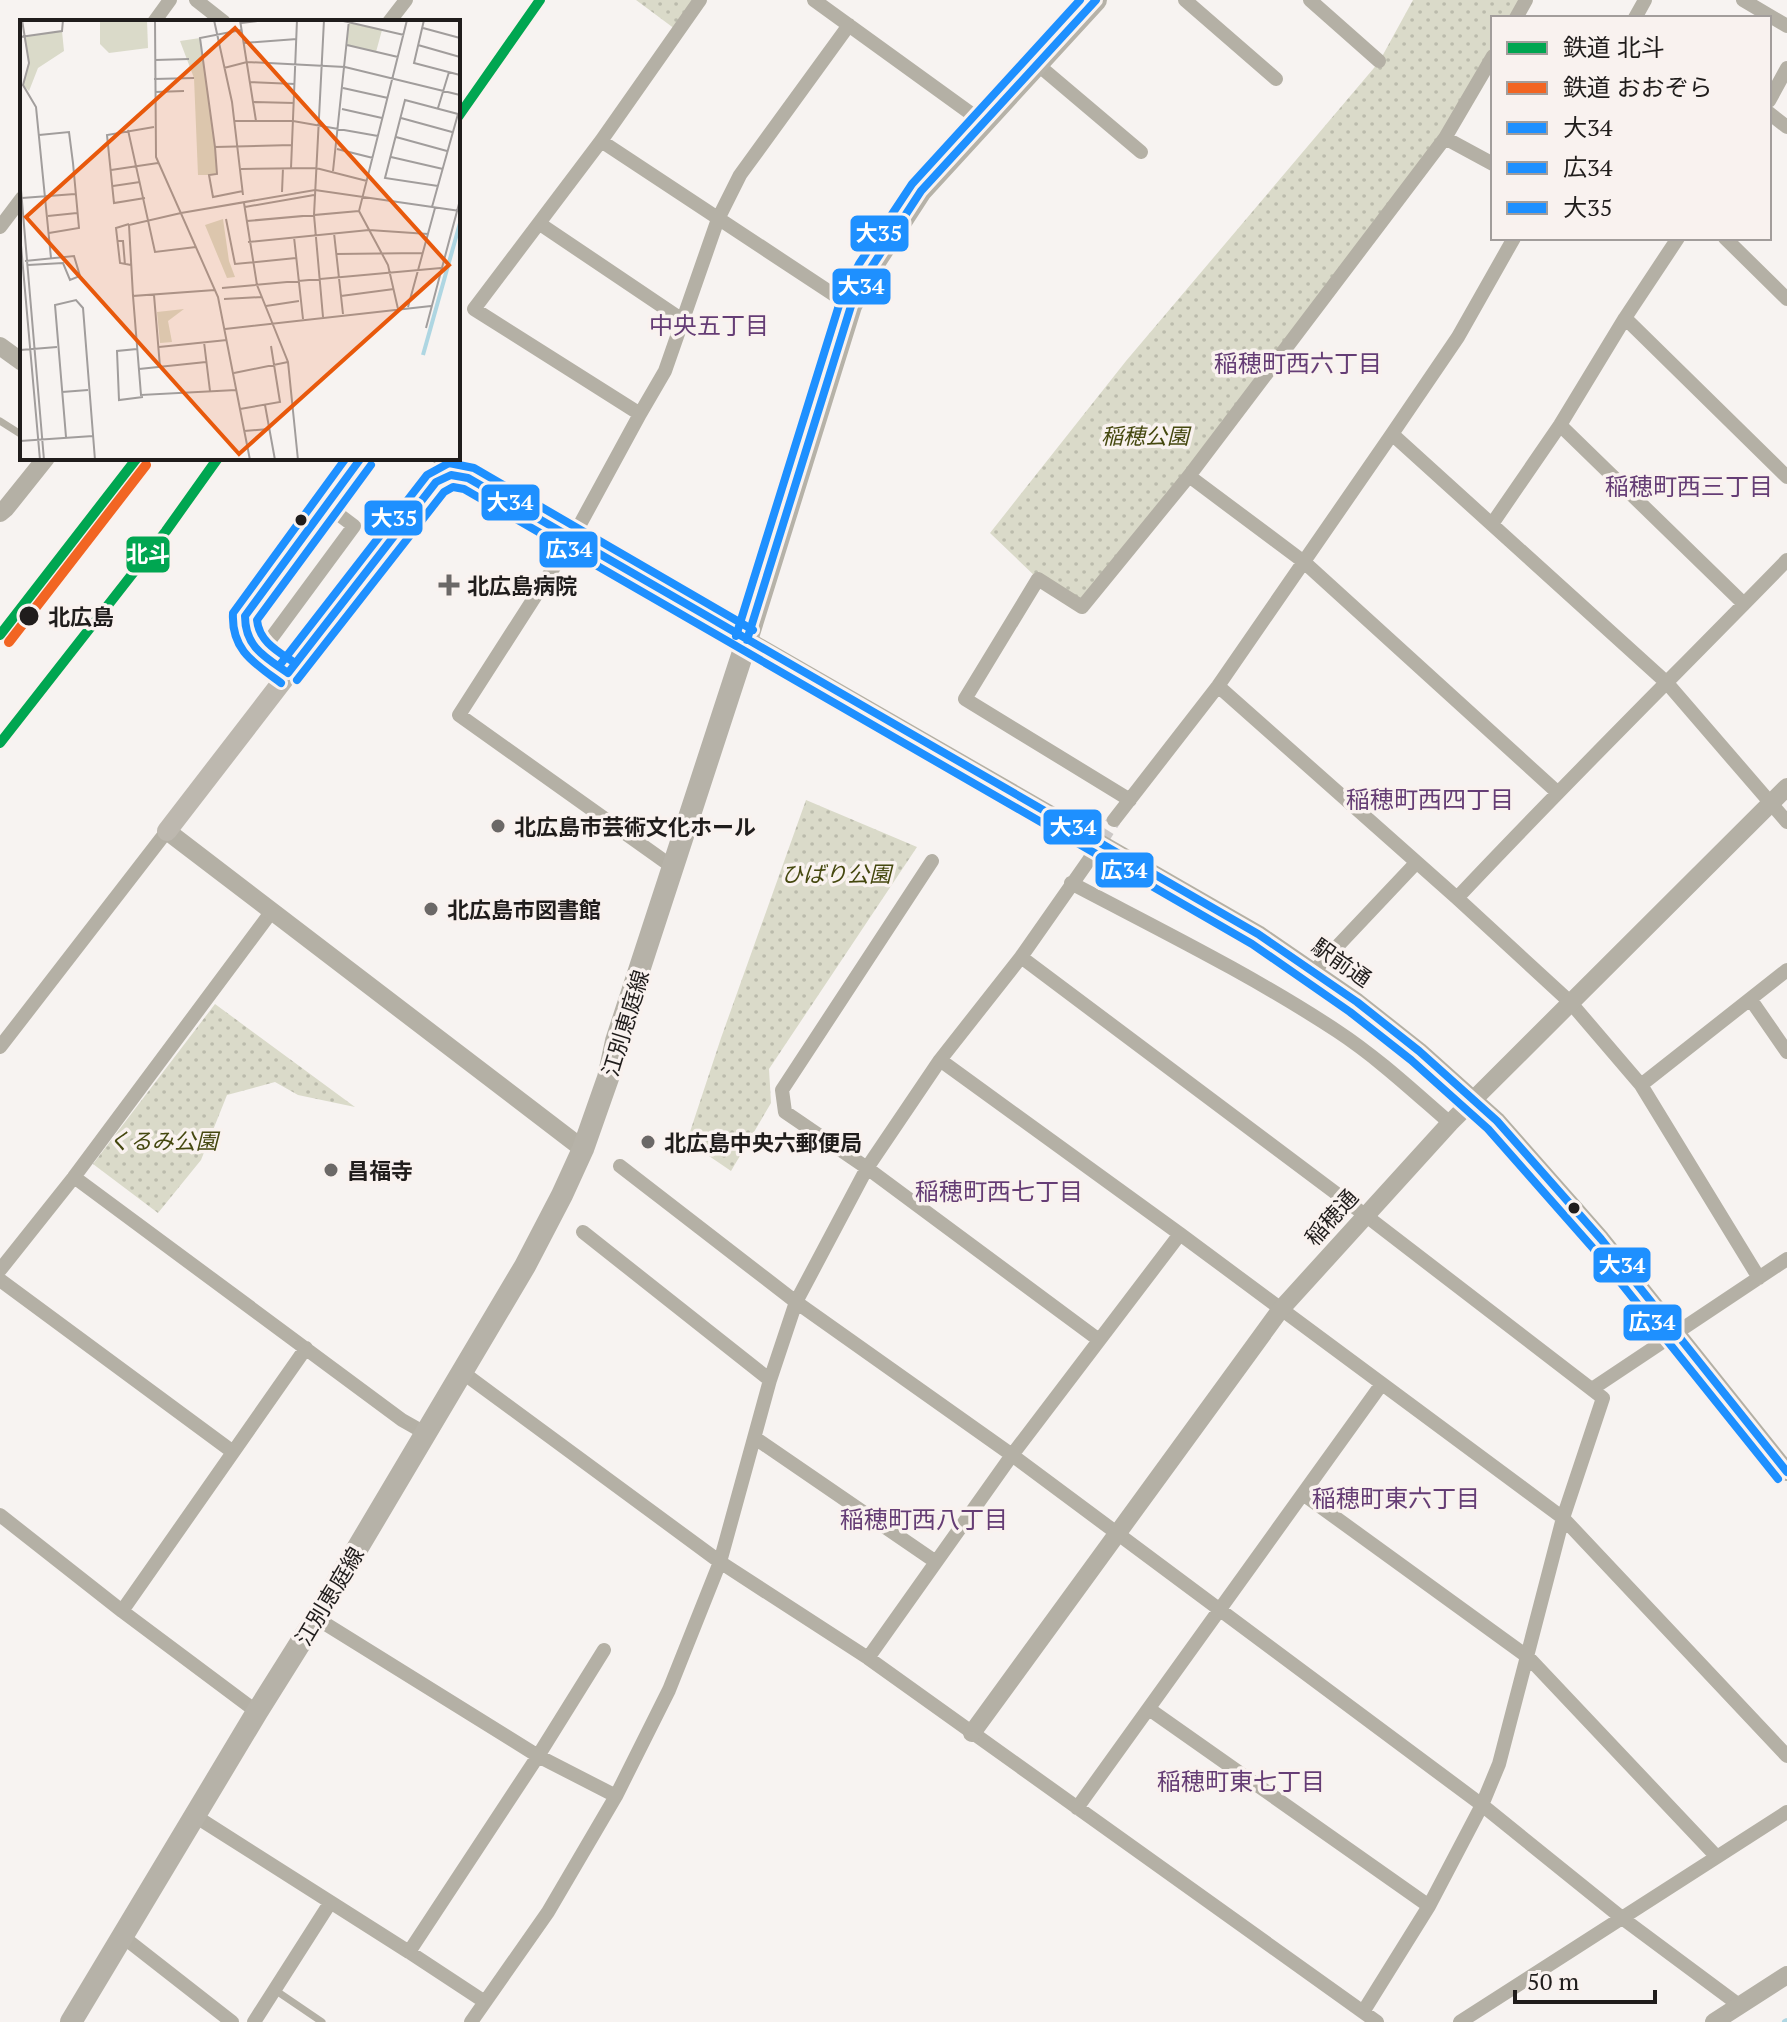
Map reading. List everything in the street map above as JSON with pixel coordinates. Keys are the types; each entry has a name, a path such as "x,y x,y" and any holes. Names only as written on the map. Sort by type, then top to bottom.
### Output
{"main road":[{"name":"江別恵庭線","path":"71,2022 462,1372 531,1254 583,1149 851,306 869,271 921,191 1096,0"},
{"path":"167,831 436,482 451,475 468,478 747,640"}],"street":[{"path":"155,20 170,0"},
{"path":"196,0 221,20"},
{"path":"391,20 406,0"},
{"path":"640,414 474,309 601,141 700,0"},
{"path":"814,0 984,123"},
{"path":"1185,0 1276,79"},
{"path":"1310,0 1379,61"},
{"path":"1743,0 1770,16"},
{"path":"674,868 459,715 572,539 665,371 718,219 740,175 849,25"},
{"path":"1130,800 965,699 1038,579 1082,607 1189,476 1445,138 1491,59"},
{"path":"1037,64 1141,152"},
{"path":"1771,97 1787,68"},
{"path":"1771,115 1787,127"},
{"path":"1445,138 1491,163"},
{"path":"601,141 851,306"},
{"path":"0,227 20,201"},
{"path":"540,224 684,321"},
{"path":"1114,820 1218,686 1304,562 1458,337 1513,240"},
{"path":"1492,524 1560,425 1677,240"},
{"path":"1727,240 1787,299"},
{"path":"1625,318 1787,477"},
{"path":"0,346 20,361"},
{"path":"1560,425 1744,604"},
{"path":"1392,434 1667,683 1787,822"},
{"path":"0,513 44,460"},
{"path":"288,673 248,641 245,616 360,460"},
{"path":"442,460 468,478"},
{"path":"1189,476 1304,562 1557,792"},
{"path":"261,652 354,526 326,505"},
{"path":"1457,898 1557,792 1787,560"},
{"name":"駅前通","path":"747,640 1258,934 1314,971 1407,1041 1497,1121 1601,1239 1787,1472"},
{"path":"1218,686 1570,1002 1641,1085 1759,1278"},
{"name":"稲穂通","path":"972,1733 1281,1309 1450,1123 1787,787"},
{"path":"0,1047 167,831 583,1149"},
{"path":"471,2022 548,1912 616,1796 669,1690 720,1562 770,1380 796,1302 867,1168 940,1060 1021,957 1089,860"},
{"path":"932,861 782,1090 785,1112 867,1168 1099,1340"},
{"path":"1314,971 1416,863"},
{"path":"1071,883 1230,968 1339,1032 1392,1072 1450,1123"},
{"path":"0,1270 74,1177 272,911"},
{"path":"1021,957 1603,1398 1563,1518 1499,1764 1482,1805 1429,1906 1363,2012"},
{"path":"1641,1085 1787,970"},
{"path":"1751,1000 1787,1052"},
{"path":"940,1060 1563,1518 1787,1756"},
{"path":"620,1166 796,1302 1012,1455 1482,1805 1622,1918 1739,2005"},
{"path":"74,1177 402,1420 425,1433"},
{"path":"583,1232 770,1380"},
{"path":"868,1658 1012,1455 1180,1234"},
{"path":"1592,1389 1787,1259"},
{"path":"0,1280 233,1452"},
{"path":"122,1611 306,1348"},
{"path":"462,1372 720,1562 868,1658 1377,2022"},
{"path":"1077,1808 1381,1385"},
{"path":"755,1438 936,1562"},
{"path":"1303,1494 1528,1657 1717,1857"},
{"path":"0,1515 257,1712"},
{"path":"316,1618 538,1756 616,1796"},
{"path":"409,1952 604,1650"},
{"path":"1149,1709 1429,1906"},
{"path":"1460,2022 1787,1812"},
{"path":"195,1816 485,2002"},
{"path":"254,2022 330,1903"},
{"path":"122,1936 232,2022"},
{"path":"1714,2022 1787,1975"}],"lane":[{"path":"0,421 20,434"},
{"path":"275,1990 322,2022"}],"green space":[{"path":"636,0 697,0 675,29"},
{"name":"稲穂公園","path":"1413,0 1524,0 1515,16 1491,16 1491,58 1445,138 1082,607 1038,579 990,533 1126,361 1379,62"},
{"name":"ひばり公園","path":"806,800 917,847 769,1069 771,1103 731,1171 687,1141"},
{"name":"くるみ公園","path":"215,1004 355,1107 298,1095 275,1082 227,1095 201,1160 158,1213 93,1164"}],"tunnel":[{"path":"1089,860 1114,820"}],"rail line":[{"name":"北斗","path":"460,114 540,0"},
{"name":"北斗","path":"0,635 135,460"},
{"name":"北斗","path":"0,743 166,531 217,460"},
{"name":"おおぞら","path":"9,642 146,465"}],"transit line":[{"name":"大35","path":"736,636 840,302 859,264 912,184 1080,0"},
{"name":"大34","path":"747,640 851,306 869,271 921,191 1096,0"},
{"name":"大35","path":"281,683 253,662 240,646 233,626 233,613 345,460"},
{"name":"大34","path":"288,673 258,650 248,636 245,616 360,460"},
{"name":"大35","path":"279,666 427,475 449,463 474,468 753,630"},
{"name":"広34","path":"295,663 266,640 257,620 371,465"},
{"name":"大34","path":"288,673 436,482 451,475 468,478 1258,934 1357,1002 1419,1051 1497,1121 1601,1239 1787,1472"},
{"name":"広34","path":"297,680 444,492 453,487 464,489 1252,944 1350,1012 1411,1060 1488,1129 1592,1247 1778,1479"}],"place":[{"name":"北広島病院","path":"449,585"},
{"name":"北広島","path":"29,616"},
{"name":"北広島市芸術文化ホール","path":"498,826"},
{"name":"北広島市図書館","path":"431,909"},
{"name":"北広島中央六郵便局","path":"648,1142"},
{"name":"昌福寺","path":"331,1170"}],"district":[{"name":"中央五丁目","path":"709,325"},
{"name":"稲穂町西六丁目","path":"1298,363"},
{"name":"稲穂町西三丁目","path":"1689,486"},
{"name":"稲穂町西四丁目","path":"1430,799"},
{"name":"稲穂町西七丁目","path":"999,1191"},
{"name":"稲穂町東六丁目","path":"1396,1498"},
{"name":"稲穂町西八丁目","path":"924,1519"},
{"name":"稲穂町東七丁目","path":"1241,1781"}]}
